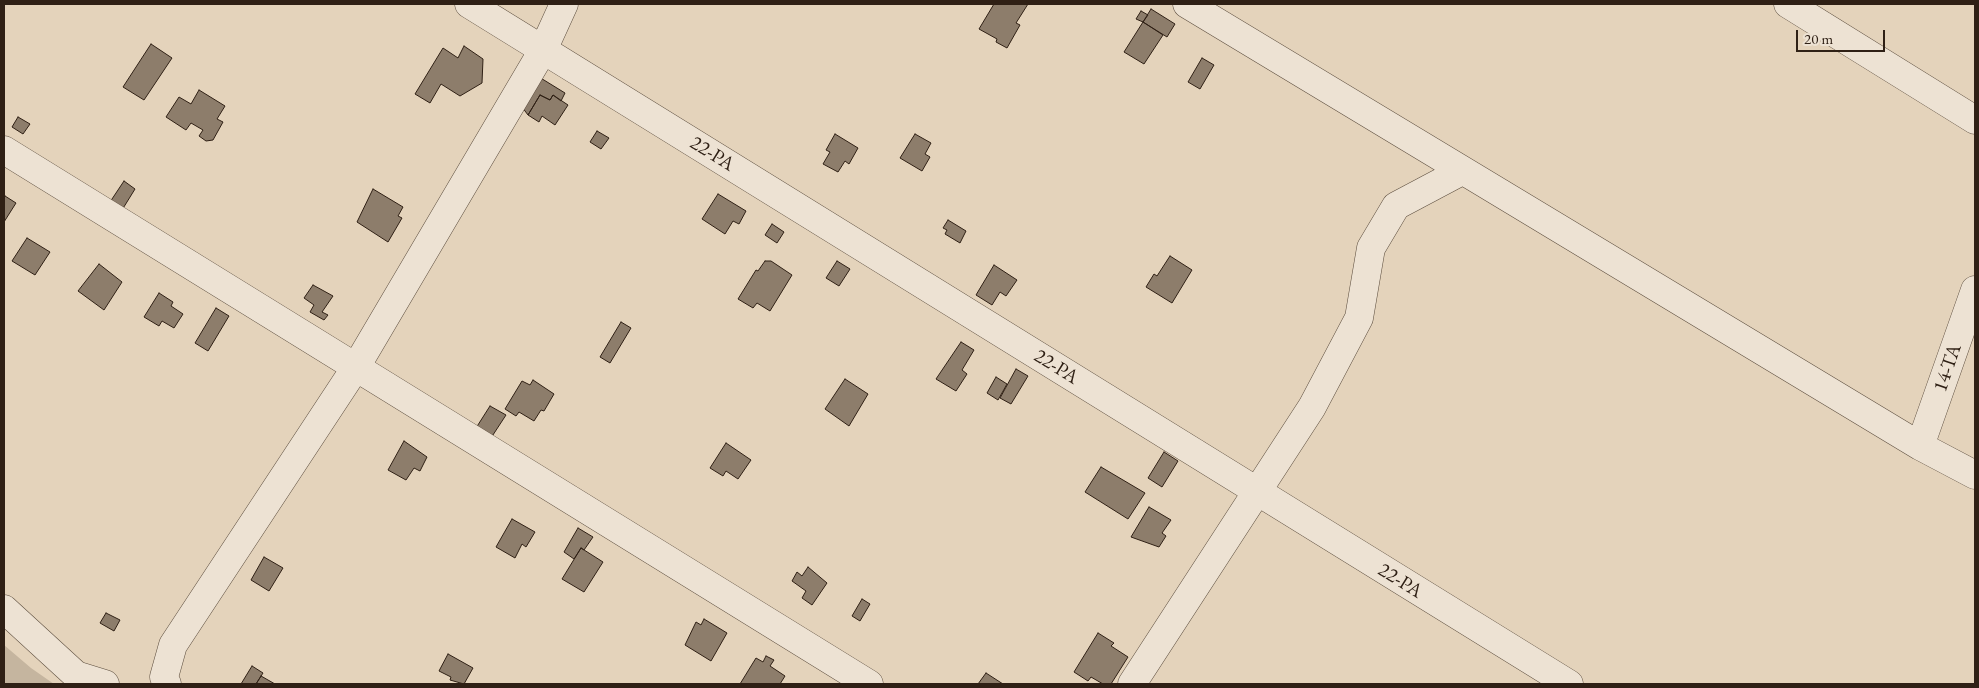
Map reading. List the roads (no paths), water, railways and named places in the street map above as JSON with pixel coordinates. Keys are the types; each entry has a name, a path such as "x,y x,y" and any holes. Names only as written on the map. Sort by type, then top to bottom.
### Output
{"street":[{"name":"22-РА","path":"469,4 1569,684"},
{"path":"167,684 164,677 173,645 356,367 543,50 564,4"},
{"path":"1187,4 1920,446 1975,475"},
{"path":"1788,4 1975,120"},
{"path":"4,150 869,684"},
{"path":"1132,684 1312,407 1359,318 1371,248 1396,206 1462,171"},
{"name":"14-ТА","path":"1920,446 1975,290"},
{"path":"4,609 76,675 105,684"}]}
